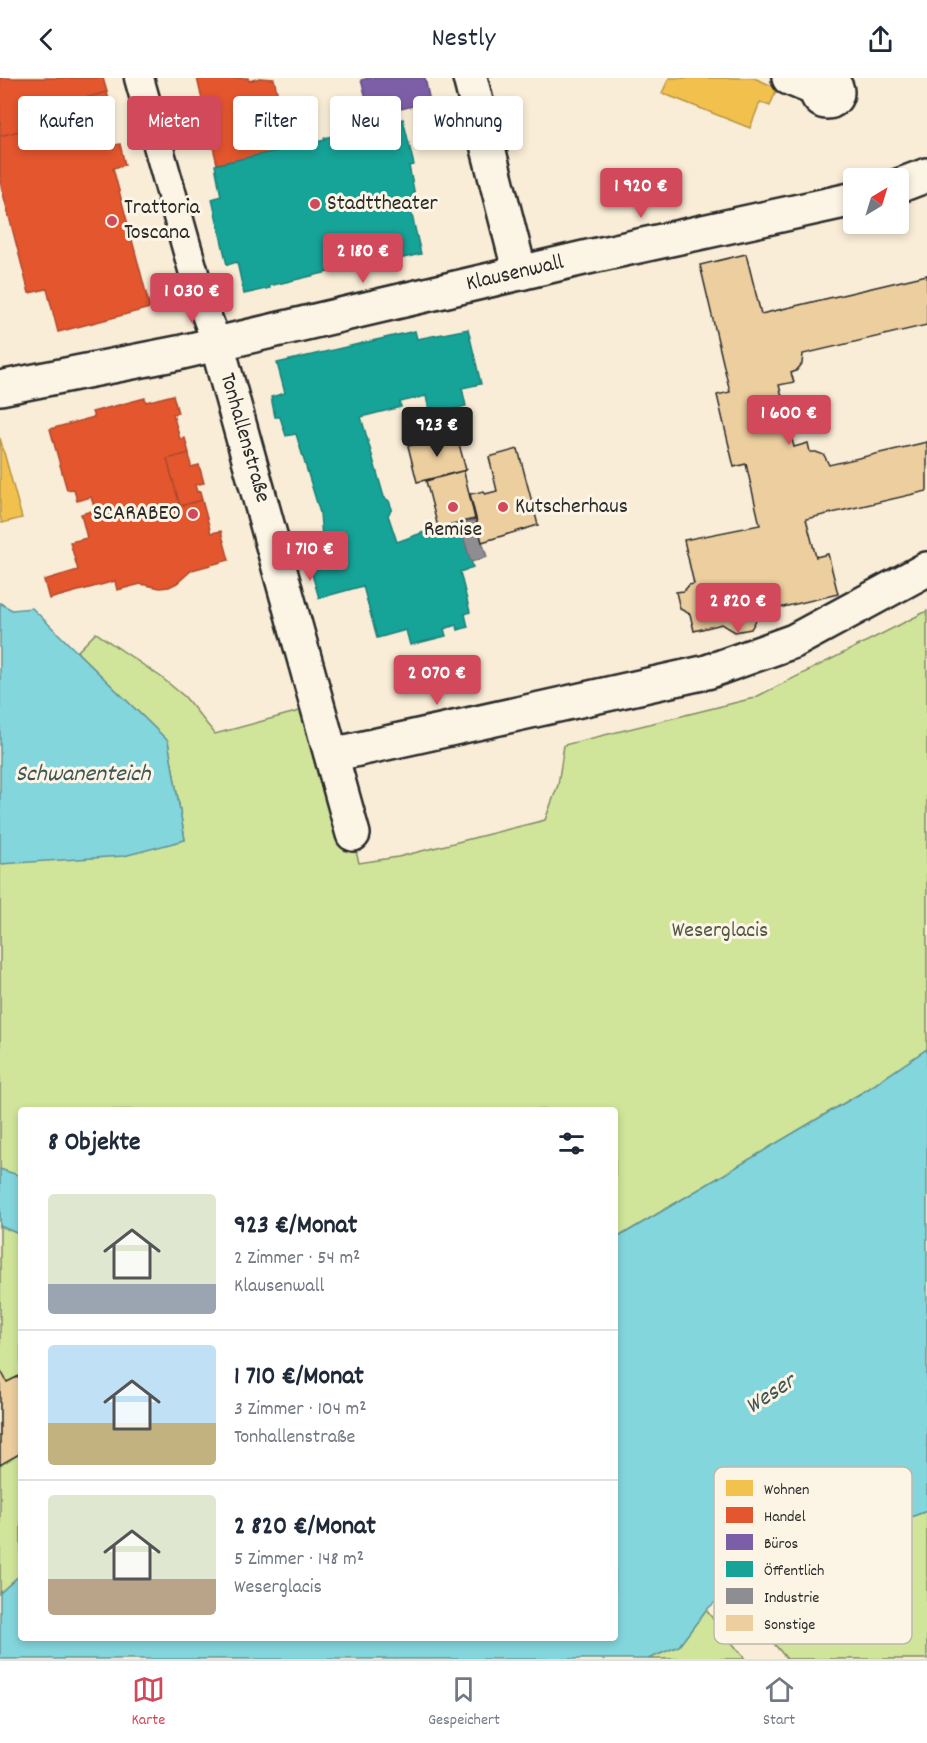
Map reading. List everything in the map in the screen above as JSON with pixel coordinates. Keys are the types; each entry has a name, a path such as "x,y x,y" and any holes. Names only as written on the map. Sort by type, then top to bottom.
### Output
{"street":[{"name":"Tonhallenstraße","path":"139,78 204,309 217,344 353,834"},
{"path":"470,78 520,273"},
{"path":"909,182 927,175"},
{"path":"909,199 927,200"},
{"name":"Klausenwall","path":"0,388 217,344 773,215 843,201"},
{"path":"332,755 707,672 794,641 927,569"}],"green space":[{"name":"Weserglacis","path":"927,611 927,1049 868,1089 618,1237 618,1107 18,1107 18,1577 0,1593 0,864 185,840 168,741 77,652 96,633 161,677 185,697 215,734 318,706 359,863 398,857 545,820 558,785 564,745 754,698"},
{"path":"927,1511 927,1659 787,1659 774,1644 912,1644 912,1516"},
{"path":"706,1610 714,1620 714,1644 733,1644 745,1659 648,1659 679,1646"}],"water":[{"name":"Schwanenteich","path":"0,603 12,610 32,608 168,741 185,840 124,856 0,864"},
{"name":"Weser","path":"927,1049 927,1511 912,1516 912,1467 714,1467 714,1603 706,1610 679,1646 648,1659 0,1659 0,1593 18,1577 18,1641 618,1641 618,1237 868,1089"},
{"path":"0,1169 18,1175 18,1234 0,1226"}],"building: Wohnen":[{"path":"669,78 754,78 777,88 770,106 760,102 750,128 662,93"},
{"path":"0,438 22,518 2,523 0,516"}],"building: Handel":[{"path":"0,78 103,78 107,92 92,96 18,96 18,131 0,136"},
{"path":"197,78 248,78 249,81 260,78 274,79 278,96 233,96 233,150 286,150 217,164 214,150 221,150 221,96 201,96"},
{"path":"107,92 108,96 92,96"},
{"path":"18,131 18,150 115,150 115,145 120,144 125,165 113,168 150,308 58,332 47,289 29,293 0,182 0,136"},
{"path":"173,395 178,413 173,414 180,439 185,438 189,453 167,459 180,506 202,500 211,533 221,531 229,560 192,570 169,587 160,588 141,584 117,590 115,581 49,599 44,580 78,570 70,542 87,538 81,514 95,510 91,497 77,501 74,489 67,490 50,429 94,417 92,412 145,398 146,402"},
{"path":"189,453 191,467 199,465 204,483 195,485 197,492 200,491 202,500 180,506 167,459"}],"building: Büros":[{"path":"425,78 429,96 413,96 413,106 401,109 401,96 365,96 361,80"}],"building: Öffentlich":[{"name":"Stadttheater","path":"401,119 403,119 414,165 409,166 418,210 411,211 421,254 355,269 354,266 244,294 237,262 227,265 212,199 221,196 215,165 281,150 318,150 318,142 330,137 330,150 401,150"},
{"path":"468,329 481,384 462,388 466,406 430,415 426,396 400,402 401,407 361,417 384,497 389,501 392,509 388,515 397,542 438,527 459,523 473,567 460,572 470,612 465,614 468,627 458,630 456,625 444,629 446,636 410,645 406,630 377,638 363,586 319,598 309,564 331,558 322,538 320,513 296,434 286,436 280,417 275,417 271,397 285,393 277,363 415,331 417,339"}],"building: Industrie":[{"path":"475,519 487,557 471,562 459,523"}],"building: Sonstige":[{"path":"746,254 761,314 927,275 927,325 803,354 802,364 791,373 794,382 779,385 784,404 792,409 794,419 789,428 794,447 808,443 810,452 824,455 829,465 927,442 927,491 806,519 816,557 828,554 838,594 758,613 751,629 735,632 722,624 694,631 690,614 680,609 676,592 684,591 689,585 694,584 684,540 760,525 746,464 734,467 717,395 730,392 700,265"},
{"path":"456,433 466,470 417,482 408,446"},
{"name":"Kutscherhaus","path":"518,449 538,525 482,542 470,494 497,491 489,457"},
{"name":"Remise","path":"466,470 464,472 475,519 438,527 426,481"},
{"path":"0,1369 7,1382 18,1376 18,1455 0,1465"}],"place":[{"name":"Stadttheater","path":"315,204"},
{"name":"Trattoria Toscana","path":"112,221"},
{"name":"Remise","path":"453,507"},
{"name":"Kutscherhaus","path":"503,507"},
{"name":"SCARABEO","path":"193,514"}]}
